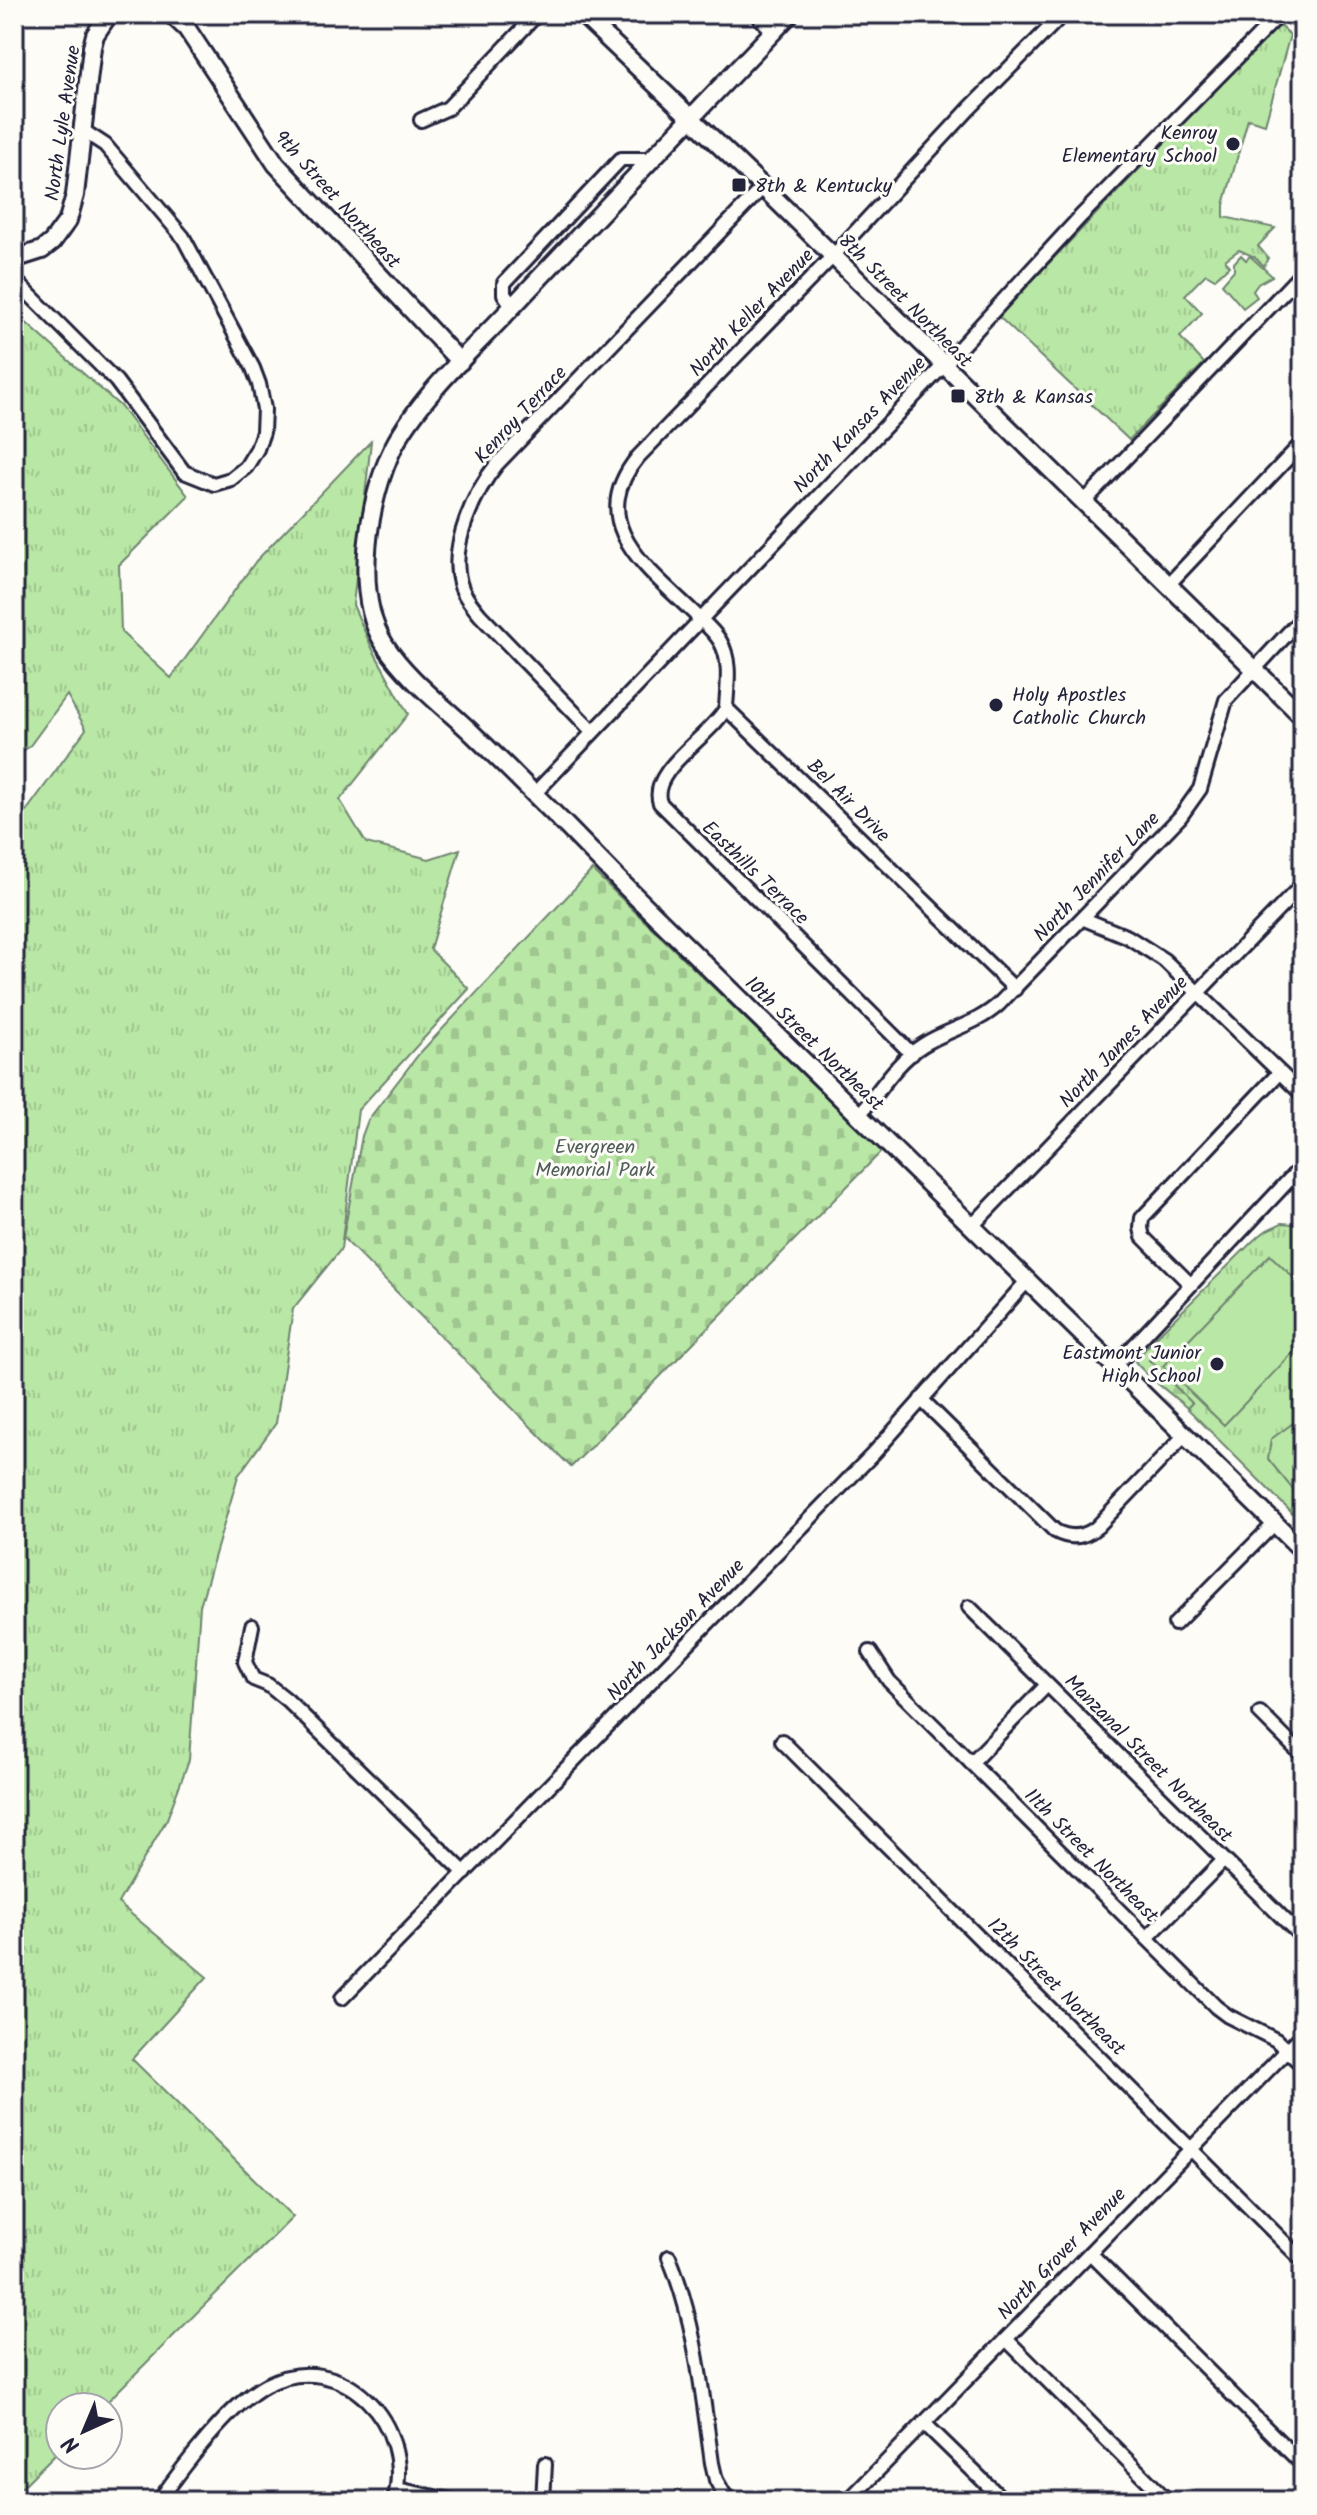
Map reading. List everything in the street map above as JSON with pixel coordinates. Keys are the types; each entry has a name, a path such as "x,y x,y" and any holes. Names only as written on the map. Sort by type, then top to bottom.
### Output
{"main road":[{"name":"North Lyle Avenue","path":"14,259 42,250 68,220 75,195 92,47 95,35 109,14"},
{"name":"9th Street Northeast","path":"171,14 187,29 276,164 460,362"},
{"name":"8th Street Northeast","path":"582,14 763,187 1303,717"},
{"name":"10th Street Northeast","path":"790,14 650,159 415,414 393,448 377,495 367,558 368,604 385,645 407,671 535,793 624,885 1303,1551"}],"street":[{"path":"421,120 448,108 537,14"},
{"path":"756,14 773,31"},
{"name":"North Keller Avenue","path":"700,619 627,543 617,516 616,499 620,485 638,457 1063,14"},
{"name":"North Kansas Avenue","path":"535,793 943,366 1081,216 1280,14"},
{"path":"14,279 116,381 184,472 214,484 231,479 246,467 263,432 264,409 259,384 183,237 105,145 82,130"},
{"name":"Kenroy Terrace","path":"592,731 466,597 459,581 458,564 468,515 476,495 497,464 763,187"},
{"path":"1084,502 1303,272"},
{"path":"1168,585 1303,442"},
{"name":"North Jennifer Lane","path":"860,1114 912,1054 924,1045 984,1017 1015,989 1191,803 1206,774 1223,704 1303,617"},
{"path":"700,619 720,640 725,654 728,681 726,708"},
{"name":"Bel Air Drive","path":"726,708 1015,989"},
{"name":"Easthills Terrace","path":"726,708 718,721 663,775 657,790 660,803 912,1054"},
{"name":"North James Avenue","path":"972,1226 1303,884"},
{"path":"1084,919 1128,937 1152,952 1199,991 1303,1095"},
{"path":"1189,1283 1143,1237 1142,1218 1150,1206 1279,1073"},
{"path":"1115,1366 1189,1283 1303,1165"},
{"name":"North Jackson Avenue","path":"342,1998 874,1453 1028,1280"},
{"path":"921,1399 1055,1531 1072,1537 1090,1533 1097,1527 1185,1435"},
{"path":"1175,1624 1275,1523"},
{"name":"Manzanal Street Northeast","path":"969,1607 1302,1937"},
{"path":"252,1626 245,1662 253,1679 268,1685 287,1700 465,1873"},
{"name":"11th Street Northeast","path":"870,1652 889,1681 1216,2007 1263,2032 1303,2066"},
{"path":"971,1763 1047,1685"},
{"path":"1260,1713 1303,1756"},
{"name":"12th Street Northeast","path":"782,1741 1303,2261"},
{"path":"1147,1938 1224,1860"},
{"name":"North Grover Avenue","path":"848,2501 1303,2034"},
{"path":"1090,2253 1303,2465"},
{"path":"669,2257 683,2290 692,2325 716,2480 728,2501"},
{"path":"1006,2339 1168,2501"},
{"path":"159,2501 192,2456 252,2394 277,2381 300,2377 317,2377 344,2385 376,2409 389,2428 398,2455 396,2495 454,2501"},
{"path":"924,2423 1004,2501"},
{"path":"543,2501 545,2464"}],"green space":[{"name":"Kenroy Elementary School","path":"1282,27 1290,35 1265,124 1248,119 1224,205 1224,217 1275,228 1258,246 1268,258 1264,266 1255,257 1239,250 1225,260 1229,266 1215,279 1206,274 1185,295 1202,313 1180,337 1204,363 1129,440 998,316 1275,28"},
{"path":"1241,255 1246,260 1250,256 1272,276 1258,284 1253,291 1257,297 1243,308 1222,284"},
{"path":"14,312 120,406 188,496 119,565 121,632 171,678 256,561 371,441 353,605 372,648 408,714 340,800 366,843 429,859 460,849 430,949 469,989 358,1110 341,1249 293,1309 276,1423 238,1476 200,1606 189,1760 167,1819 118,1903 207,1977 132,2059 293,2217 118,2391 44,2391 44,2465 14,2495 14,828 86,729 67,695 29,747 14,756"},
{"name":"Evergreen Memorial Park","path":"592,870 882,1151 571,1467 343,1238 362,1136 368,1120 419,1054"},
{"name":"Eastmont Junior High School","path":"1282,1223 1303,1229 1303,1524 1187,1408 1191,1403 1149,1359 1157,1345 1153,1340 1254,1240"},
{"path":"1270,1255 1303,1287 1303,1342 1224,1425 1163,1366"},
{"path":"1153,1340 1158,1345 1149,1360 1192,1403 1187,1408 1135,1361"},
{"path":"1303,1416 1303,1502 1268,1459 1271,1439"}],"place":[{"name":"Kenroy Elementary School","path":"1233,144"},
{"name":"8th & Kentucky","path":"739,185"},
{"name":"8th & Kansas","path":"958,396"},
{"name":"Holy Apostles Catholic Church","path":"996,705"},
{"name":"Eastmont Junior High School","path":"1217,1364"}]}
